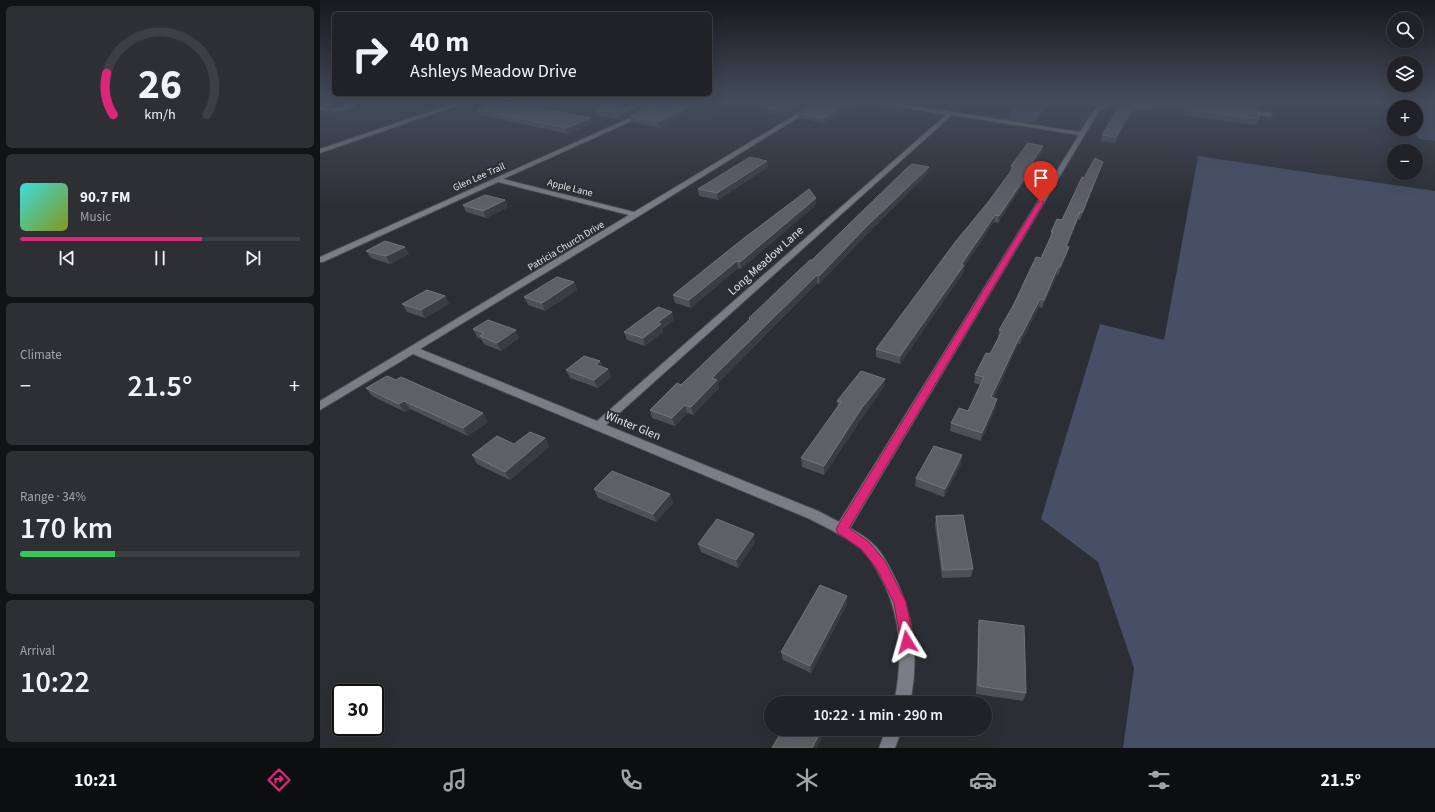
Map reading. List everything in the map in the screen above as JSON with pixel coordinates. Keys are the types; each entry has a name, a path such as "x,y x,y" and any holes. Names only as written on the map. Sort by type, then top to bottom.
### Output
{"street":[{"path":"320,152 364,137"},
{"name":"Glen Lee Trail","path":"320,260 593,137"},
{"name":"Patricia Church Drive","path":"320,406 764,137"},
{"name":"Long Meadow Lane","path":"598,426 924,137"},
{"path":"842,529 1080,137"},
{"name":"Apple Lane","path":"498,180 637,215"},
{"name":"Winter Glen","path":"413,350 814,515 842,529 865,545 881,565 900,602 906,627 909,656 904,696"},
{"path":"887,748 891,736"}],"shaded area":[{"path":"1418,137 1435,137 1435,141 1419,139"},
{"path":"1198,156 1435,191 1435,748 1123,748 1134,668 1098,562 1041,519 1100,324 1164,340"}],"building":[{"path":"1028,143 1043,146 1032,162 1030,167 1032,167 999,216 995,215 961,265 964,265 900,356 876,349 956,241 989,201 1014,167 1011,166"},
{"path":"750,157 767,161 717,193 698,189"},
{"path":"1095,158 1103,162 1082,213 1080,212 1066,246 1069,247 1060,267 1058,267 1044,300 1040,299 1020,336 991,397 997,399 982,433 951,423 959,408 968,411 984,377 975,375 986,353 990,354 1002,331 999,330 1013,306 1036,257 1041,258 1053,232 1051,232 1057,219 1062,220 1082,177 1084,178"},
{"path":"912,164 929,167 867,226 819,276 817,275 712,378 717,380 691,407 685,405 672,418 650,410 677,383 681,385 750,319 749,318"},
{"path":"809,189 816,198 740,262 737,261 689,300 673,295 739,242"},
{"path":"485,195 505,200 483,211 463,205"},
{"path":"385,241 405,247 386,256 366,251"},
{"path":"557,277 574,282 542,303 524,297"},
{"path":"427,290 445,296 421,310 402,304"},
{"path":"658,307 672,312 657,323 661,324 643,338 624,332"},
{"path":"488,320 516,330 497,343 480,336 484,333 473,329"},
{"path":"584,356 600,361 596,365 608,369 594,380 566,370"},
{"path":"861,371 885,379 861,409 824,466 801,458 841,402 837,401"},
{"path":"387,376 396,380 401,377 483,413 463,428 404,401 399,404 366,388"},
{"path":"530,432 545,438 505,472 472,455 497,436 514,444"},
{"path":"934,446 962,455 945,489 916,478"},
{"path":"612,471 670,494 653,514 594,489"},
{"path":"963,515 973,569 943,570 936,516"},
{"path":"717,519 754,534 736,560 698,544"},
{"path":"820,585 847,596 810,666 781,652"},
{"path":"979,620 1024,626 1026,693 978,686"},
{"path":"779,736 818,736 812,748 772,748"}],"route":[{"path":"907,642 906,627 900,602 881,565 865,545 842,529 1041,202"}]}
